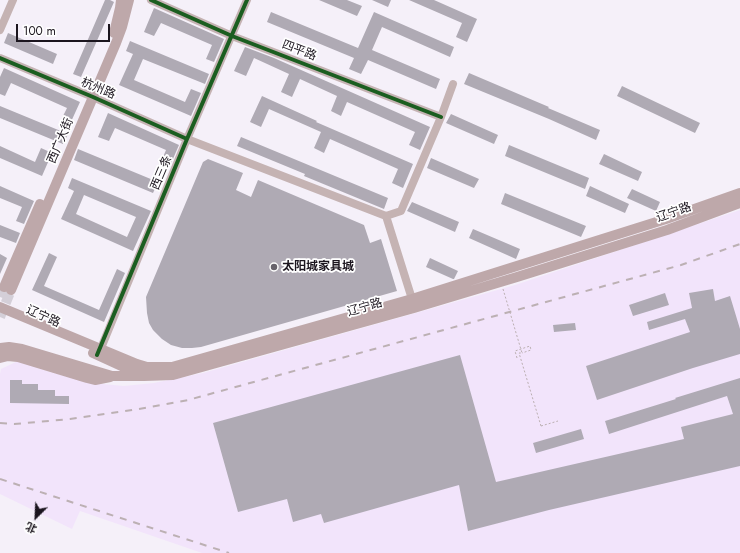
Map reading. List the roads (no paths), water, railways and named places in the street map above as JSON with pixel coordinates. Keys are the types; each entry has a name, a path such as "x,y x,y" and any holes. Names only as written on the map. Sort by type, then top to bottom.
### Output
{"main road":[{"path":"91,96 112,39 121,0"},
{"name":"西广大街","path":"8,289 122,27 130,0"},
{"name":"辽宁路","path":"0,312 99,352 147,367 172,367 412,299 666,220 740,193"},
{"name":"辽宁路","path":"0,307 99,352 144,376 173,375 414,308 517,277 667,230 740,202"},
{"path":"0,348 9,347 22,349 112,376"},
{"path":"0,358 8,356 18,358 95,380 112,376 144,376"}],"street":[{"path":"0,30 12,0"},
{"name":"四平路","path":"151,0 232,36 441,117"},
{"name":"西三条","path":"99,352 187,139 247,0"},
{"name":"杭州路","path":"0,58 91,96 187,139 386,216"},
{"path":"412,299 386,216 401,211 441,117 453,84"}],"tunnel":[{"path":"0,297 4,287"},
{"path":"0,317 11,290"}],"railway":[{"path":"0,423 14,424 70,419 188,400 681,265 740,244"},
{"path":"0,479 229,553"}],"place":[{"name":"太阳城家具城","path":"274,267"}]}
